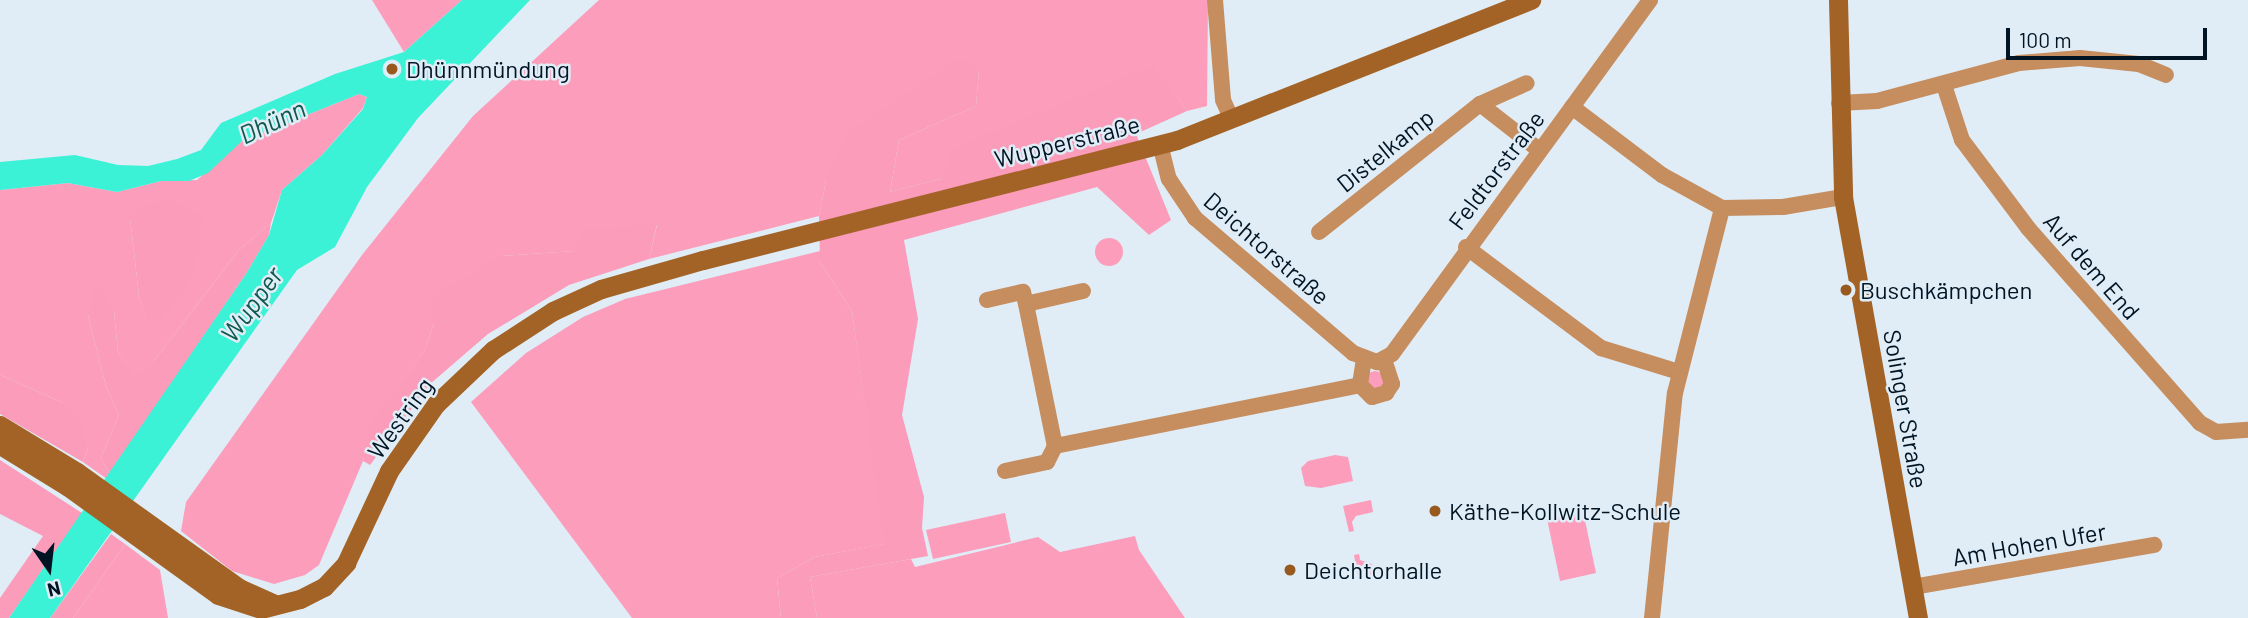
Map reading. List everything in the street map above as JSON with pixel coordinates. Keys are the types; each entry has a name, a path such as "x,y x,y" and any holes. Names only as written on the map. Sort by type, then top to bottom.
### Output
{"main road":[{"name":"Wupperstraße","path":"601,289 1160,144 1531,0"},
{"name":"Solinger Straße","path":"1838,0 1843,197 1918,618"},
{"name":"Westring","path":"0,445 72,479 197,569 275,604 312,595 336,576 410,439 472,368 533,322 601,289"},
{"path":"0,425 72,479"}],"street":[{"path":"1215,0 1223,100 1231,118"},
{"name":"Feldtorstraße","path":"1374,360 1466,247 1650,0"},
{"path":"1839,103 1877,101 2019,63 2080,58 2139,64 2166,75"},
{"name":"Distelkamp","path":"1319,232 1480,104 1527,83"},
{"name":"Auf dem End","path":"1944,85 1962,140 2056,259 2200,423 2216,432 2248,430"},
{"path":"1480,104 1539,150"},
{"path":"1572,107 1662,175 1722,208 1783,207 1843,197"},
{"name":"Deichtorstraße","path":"1160,144 1169,179 1195,218 1374,360"},
{"path":"1652,618 1666,451 1679,372 1722,208"},
{"path":"1466,247 1601,348 1679,372"},
{"path":"988,300 1023,292 1055,446 1047,462 1005,471"},
{"path":"1026,304 1083,292"},
{"path":"1055,446 1360,385 1374,360 1392,380 1386,393 1368,396 1360,385"},
{"name":"Am Hohen Ufer","path":"1913,587 2154,545"}],"shaded area":[{"path":"372,0 462,0 404,52"},
{"path":"599,0 1208,0 1207,106 1187,111 1154,66 941,179 890,192 899,140 976,106 979,69 826,181 819,216 649,259 657,225 575,251 501,256 434,323 425,350 370,425 363,461 319,565 305,575 274,584 232,571 181,531 186,502 362,255 473,116"},
{"path":"958,58 979,69 976,106 899,140 890,192 941,179 953,149 1154,65 1187,111 1136,134 1171,220 1149,235 1097,187 904,240 918,319 902,415 924,497 922,528 928,556 810,577 817,618 781,618 777,578 815,557 884,544 852,311 820,262 819,216 826,181 847,134"},
{"path":"359,94 367,97 363,108 322,155 282,190 271,223 239,250 157,357 135,378 118,352 114,312 88,315 106,386 119,415 101,458 110,474 107,479 83,462 88,448 61,402 0,375 0,190 68,183 117,192 161,181 197,180 242,141","holes":["130,217 147,319 139,296"]},
{"path":"174,200 201,217 199,251 188,285 160,319 147,320 139,296 130,217 147,205"},
{"path":"271,223 269,235 246,274 110,474 101,458 119,415 106,386 88,315 97,284 114,312 118,352 135,377 157,357 239,250"},
{"path":"657,224 649,259 569,285 488,334 430,384 370,465 363,461 369,425 425,350 434,323 431,298 501,256 574,251 586,230"},
{"path":"1109,238 1119,242 1123,252 1119,262 1109,266 1099,262 1095,252 1099,242"},
{"path":"820,251 820,262 852,311 885,544 815,557 777,578 781,618 632,618 471,402 526,353 583,317 625,299"},
{"path":"1375,371 1381,374 1384,380 1381,386 1375,389 1369,386 1366,380 1369,374"},
{"path":"0,375 61,402 78,417 88,448 83,462 0,414"},
{"path":"1335,455 1348,457 1353,481 1321,488 1305,486 1301,468 1308,461"},
{"path":"0,460 82,513 9,618 0,618 0,598 43,536 0,514"},
{"path":"1371,500 1373,512 1356,516 1352,522 1354,531 1349,532 1343,506"},
{"path":"1582,506 1596,573 1560,581 1546,514"},
{"path":"1005,513 1011,542 933,559 926,530"},
{"path":"111,534 125,544 73,618 50,618"},
{"path":"1135,536 1139,550 1185,618 817,618 810,577 911,559 915,567 1038,537 1060,552"},
{"path":"125,544 160,570 168,618 73,618"},
{"path":"1359,554 1360,560 1372,564 1374,574 1358,578 1354,555"}],"water":[{"path":"462,0 530,0 418,118 367,187 335,247 297,270 50,618 9,618 246,274 269,235 282,190 322,155 363,109 367,97 359,94 242,141 208,173 189,181 161,181 117,192 68,183 0,190 0,162 75,155 118,165 148,166 177,159 201,150 221,123 335,74 404,52"}],"place":[{"name":"Dhünnmündung","path":"392,69"},
{"name":"Buschkämpchen","path":"1846,290"},
{"name":"Käthe-Kollwitz-Schule","path":"1435,511"},
{"name":"Deichtorhalle","path":"1290,570"}],"water label":[{"name":"Dhünn","path":"272,121"},
{"name":"Wupper","path":"251,304"}]}
